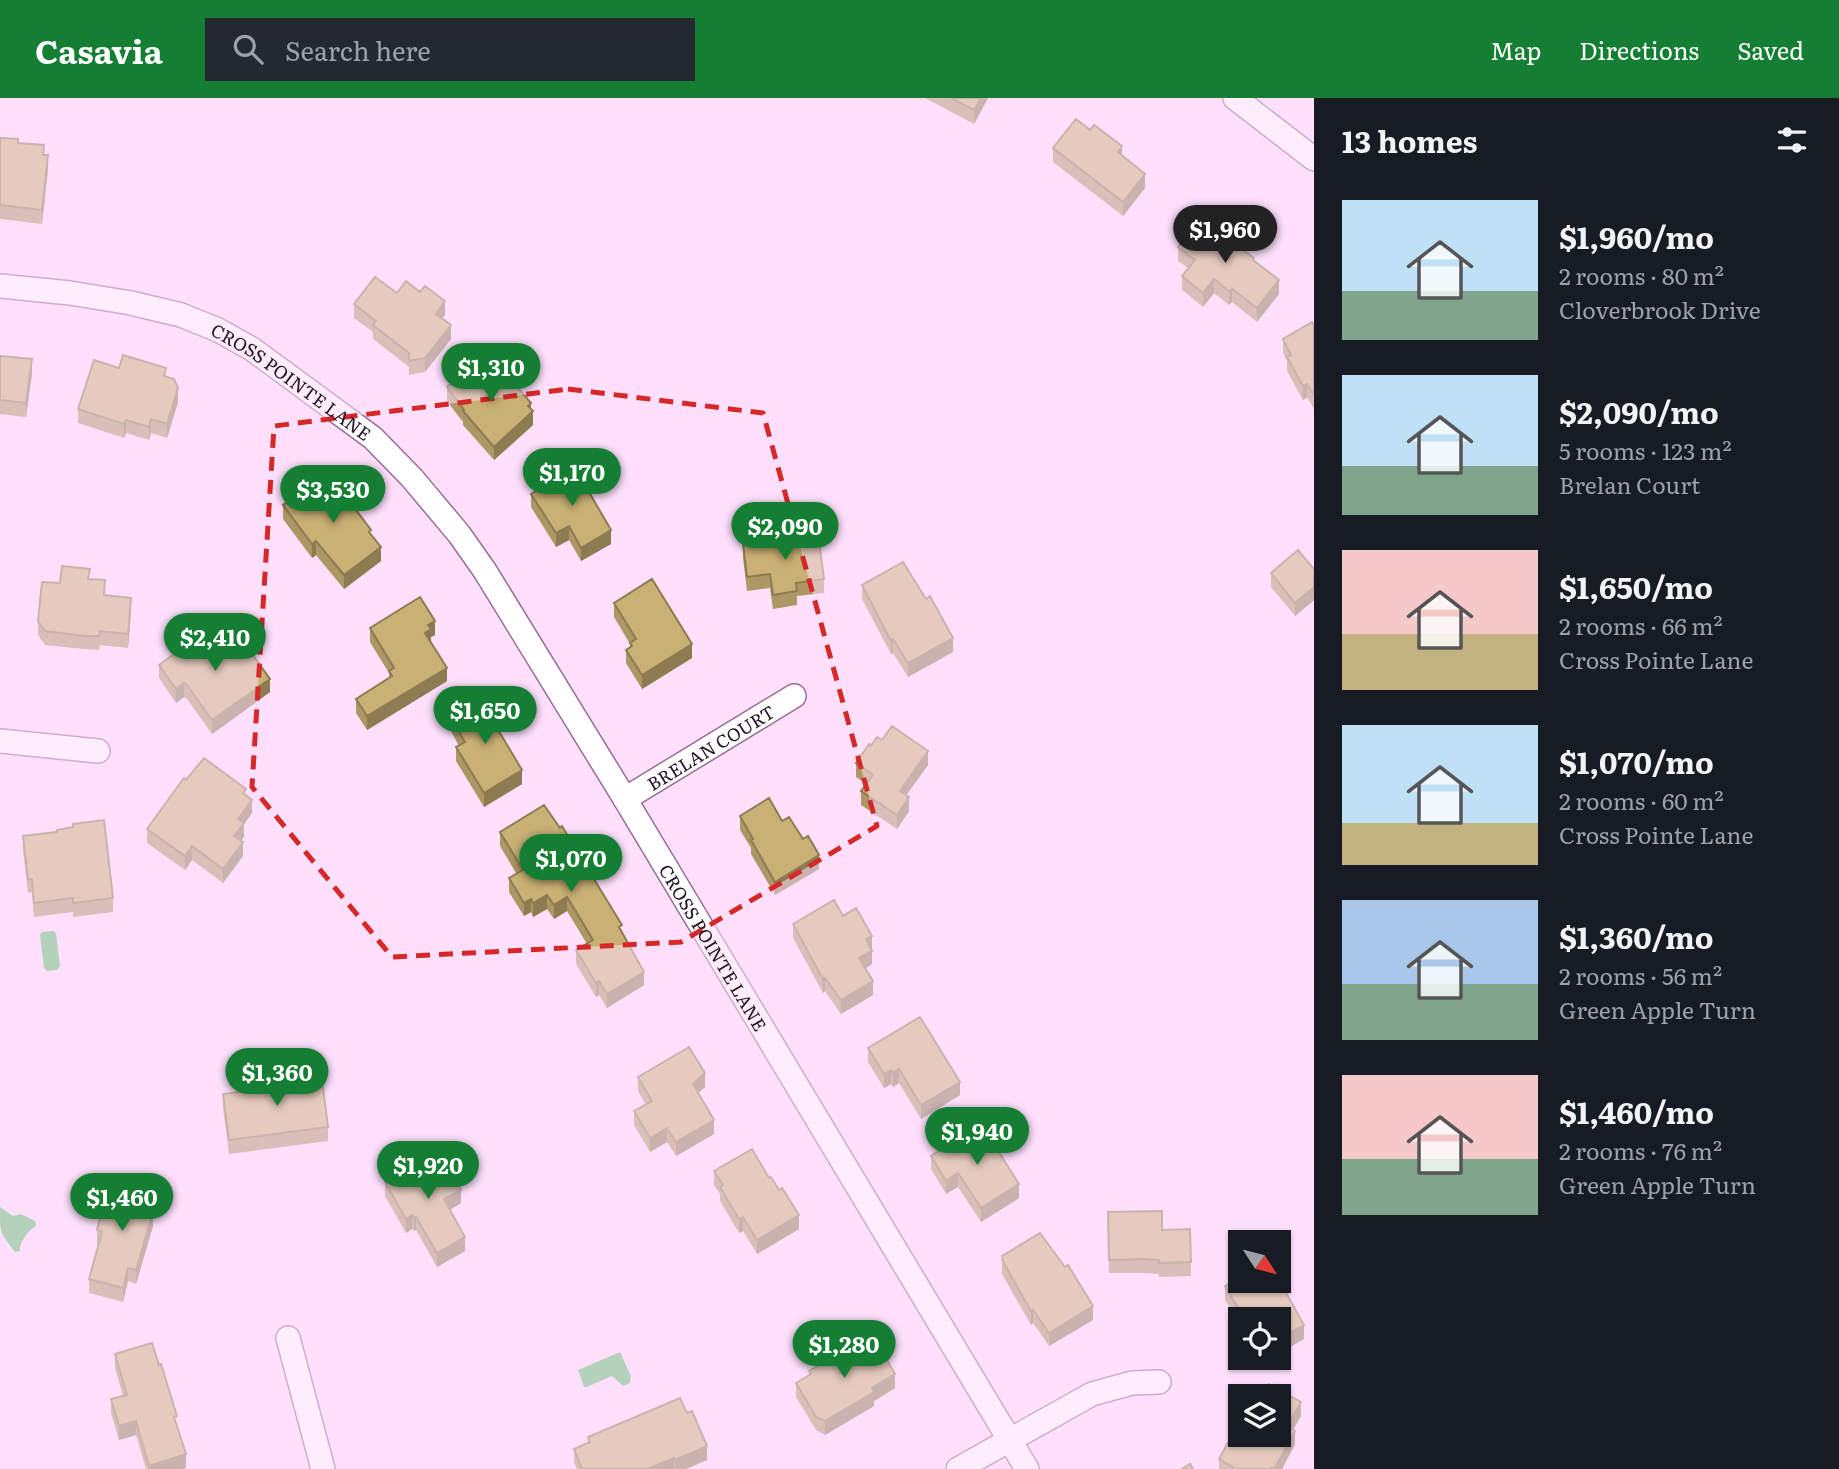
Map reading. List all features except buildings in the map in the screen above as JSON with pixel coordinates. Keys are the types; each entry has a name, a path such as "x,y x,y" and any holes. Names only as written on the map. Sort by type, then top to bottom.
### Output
{"street":[{"path":"1236,98 1314,159"},
{"name":"CROSS POINTE LANE","path":"0,286 106,298 200,321 252,349 373,438 420,488 474,554 625,799 1027,1469"},
{"name":"BRELAN COURT","path":"625,799 794,696"},
{"path":"0,741 98,751"},
{"path":"288,1338 323,1469"},
{"path":"958,1469 1092,1394 1132,1383 1159,1382"}],"highlighted area":[{"path":"568,389 763,413 877,826 681,942 392,957 252,787 274,426"}],"shaded area":[{"path":"42,932 56,933 60,966 57,970 47,971 44,968 40,935"},
{"path":"0,1207 13,1216 21,1214 35,1221 36,1226 25,1237 20,1251 15,1252 2,1233"},
{"path":"620,1352 631,1376 630,1383 623,1386 612,1376 584,1387 578,1370"}]}
